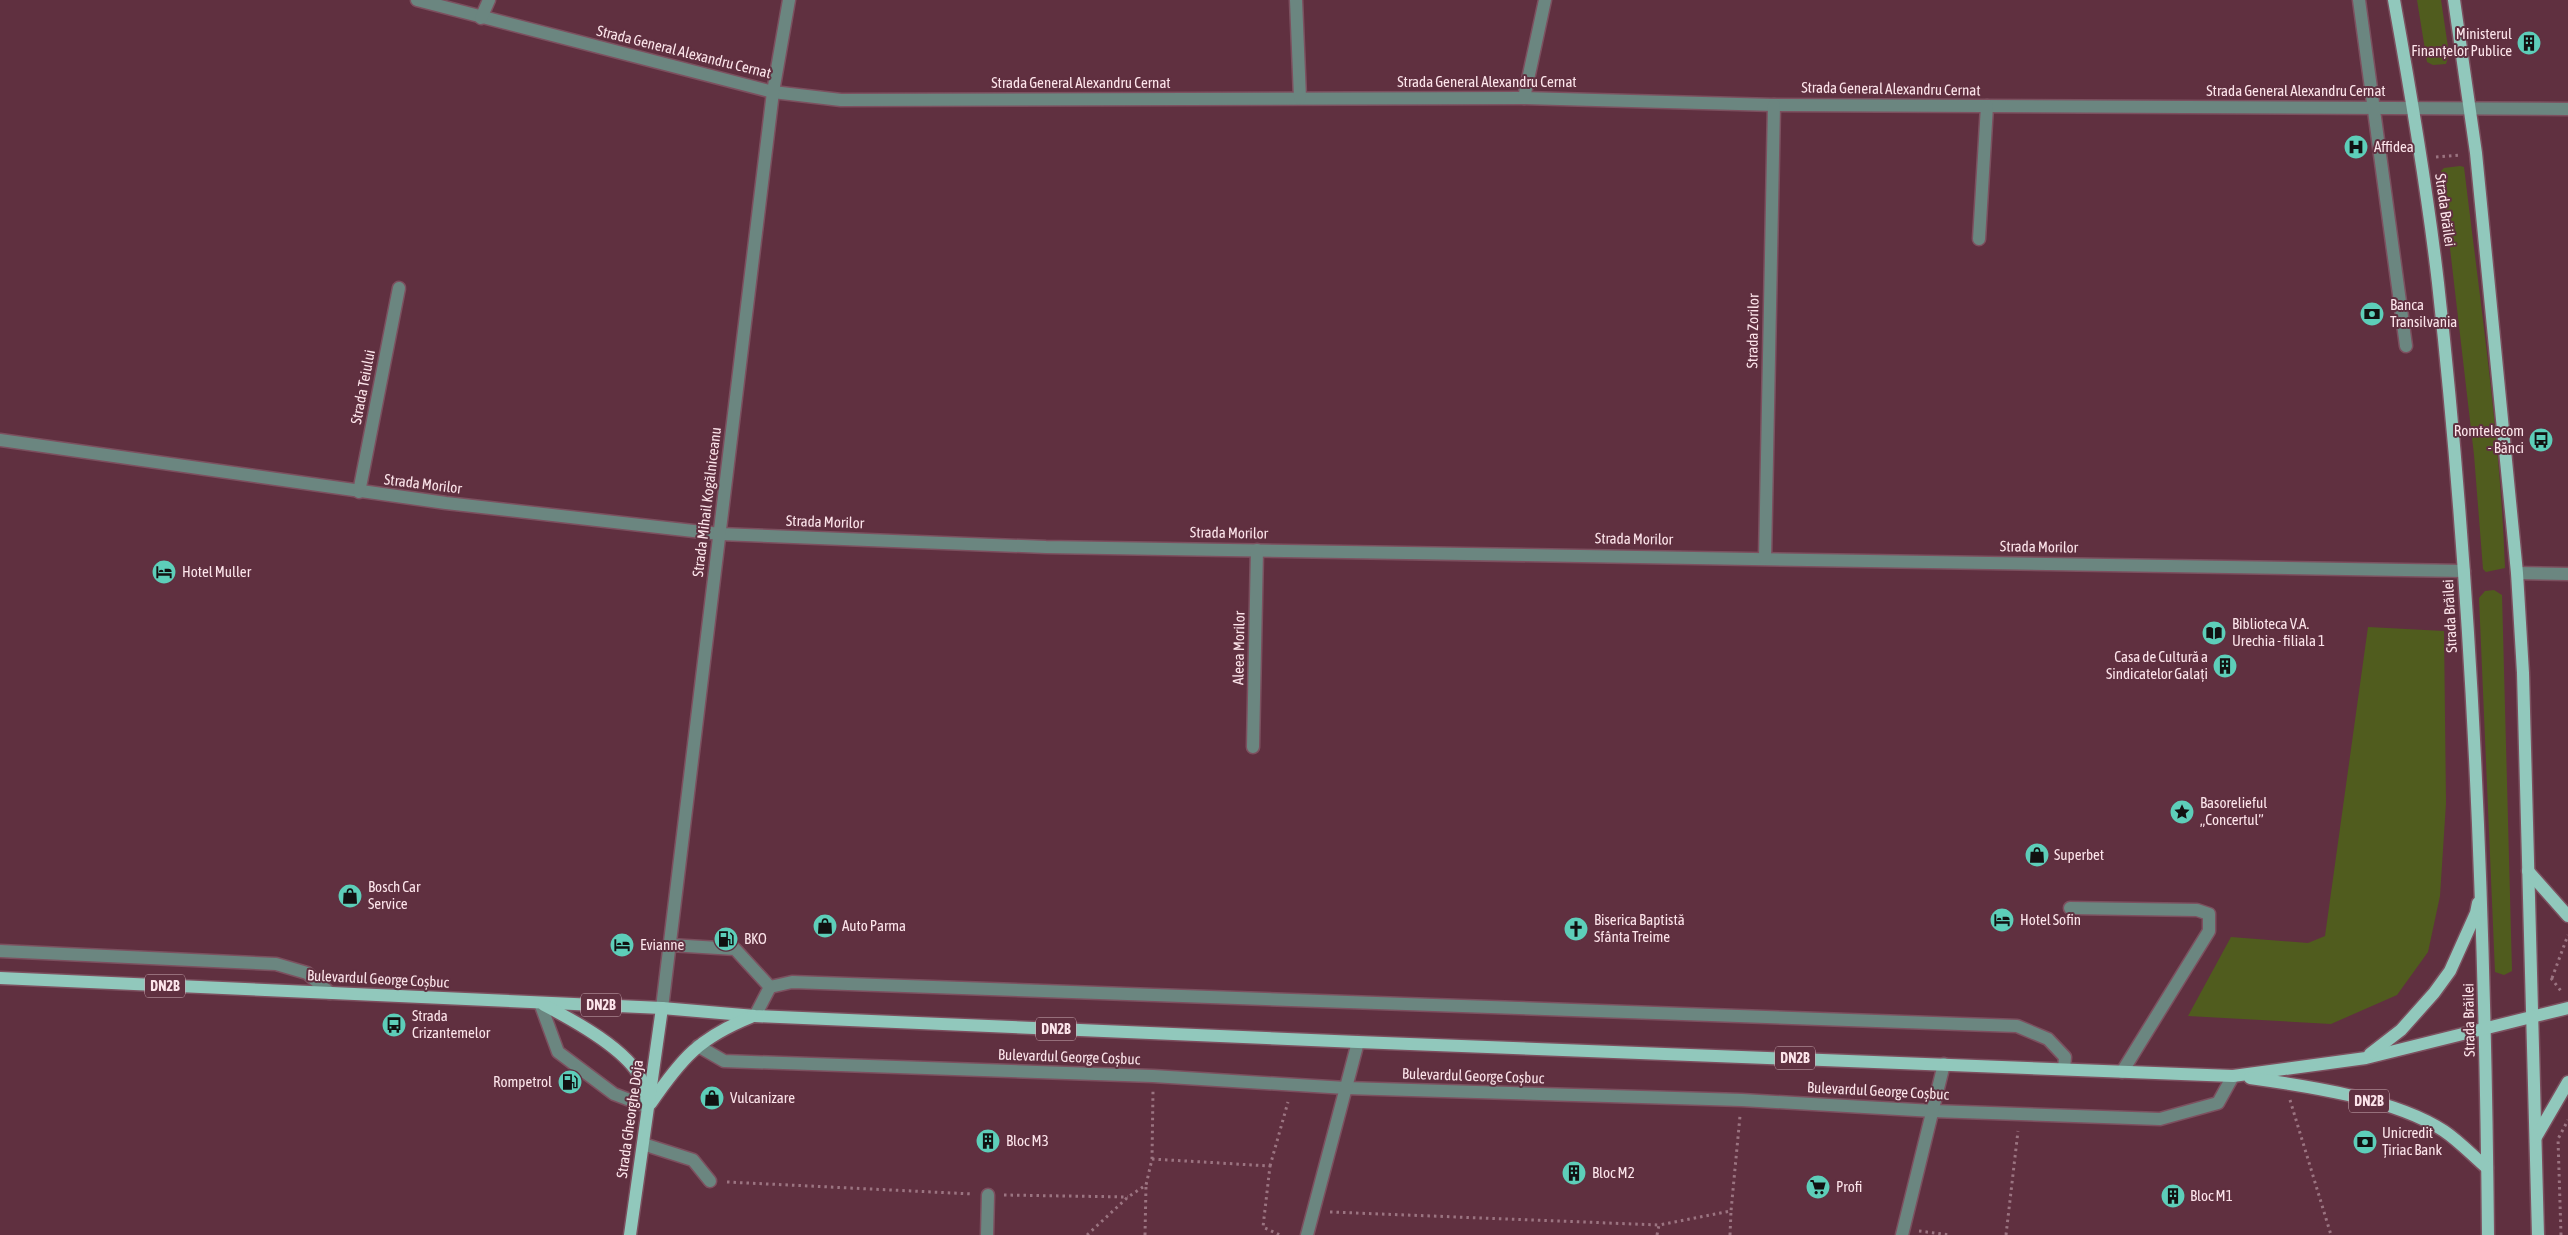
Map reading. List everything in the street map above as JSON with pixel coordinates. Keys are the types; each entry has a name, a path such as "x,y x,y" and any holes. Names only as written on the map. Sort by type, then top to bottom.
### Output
{"main road":[{"name":"Strada Brăilei","path":"2394,0 2413,109 2438,282 2464,571 2481,878 2488,1235"},
{"path":"2454,0 2480,191 2517,573 2528,871 2538,1235"},
{"path":"2528,871 2568,916"},
{"path":"2366,1058 2401,1030 2450,971 2476,913 2481,878"},
{"name":"Bulevardul George Coșbuc","path":"0,978 662,1008 755,1016 1358,1042 2232,1076 2366,1058 2568,1008"},
{"path":"540,1003 573,1020 623,1057 642,1080 648,1107"},
{"name":"Strada Gheorghe Doja","path":"630,1235 662,1008"},
{"path":"648,1107 682,1060 698,1046 722,1029 755,1016"},
{"name":"DN2B","path":"2232,1076 2340,1093 2422,1118 2444,1131 2487,1168"},
{"path":"2536,1137 2568,1082"}],"street":[{"name":"Strada General Alexandru Cernat","path":"417,0 773,92 841,100 1524,98 1774,104 2470,110 2568,109"},
{"path":"481,18 489,0"},
{"name":"Strada Mihail Kogălniceanu","path":"662,1008 773,92 789,0"},
{"path":"1296,0 1300,98"},
{"path":"1524,98 1545,0"},
{"path":"2359,0 2406,346"},
{"name":"Strada Zorilor","path":"1765,558 1774,104"},
{"path":"1979,239 1987,106"},
{"name":"Strada Teiului","path":"359,492 399,288"},
{"name":"Strada Morilor","path":"0,440 359,492 720,534 1046,547 2464,571"},
{"name":"Aleea Morilor","path":"1253,747 1257,550"},
{"path":"2517,573 2568,574"},
{"path":"2070,908 2197,910 2209,914 2209,931 2122,1072"},
{"path":"670,945 735,950 770,987"},
{"path":"0,951 276,964 307,973 330,993"},
{"path":"755,1016 770,987 792,982 2018,1026 2048,1039 2065,1057 2064,1069"},
{"path":"540,1003 558,1052 614,1094 648,1107"},
{"path":"1307,1235 1358,1042"},
{"name":"Bulevardul George Coșbuc","path":"698,1046 724,1061 1153,1076 1346,1088 1742,1100 1933,1111 2160,1119 2218,1103 2232,1076"},
{"path":"1902,1232 1944,1064"},
{"path":"643,1144 693,1160 710,1181"},
{"path":"987,1235 988,1195"}],"path":[{"path":"2552,978 2568,935"},
{"path":"1145,1235 1146,1185 1152,1159 1153,1076"},
{"path":"2285,1083 2331,1235"},
{"path":"1280,1235 1262,1227 1270,1166 1293,1085"},
{"path":"1730,1235 1742,1100"},
{"path":"2006,1235 2020,1113"},
{"path":"2561,1235 2558,1139 2568,1120"},
{"path":"1152,1159 1270,1166"},
{"path":"710,1181 988,1195 1128,1197"},
{"path":"1087,1235 1128,1197 1146,1185"},
{"path":"1313,1211 1659,1225 1731,1211"},
{"path":"1657,1235 1659,1225"},
{"path":"1902,1232 1950,1235"}],"green space":[{"path":"2417,0 2441,0 2449,54 2446,64 2433,65 2427,62"},
{"path":"2464,167 2483,317 2499,468 2505,568 2486,572 2483,569 2474,455 2441,171 2444,168"},
{"path":"2494,590 2502,595 2512,971 2504,975 2495,972 2479,598 2485,591"},
{"path":"2368,627 2444,631 2446,803 2440,896 2428,952 2397,995 2331,1024 2188,1016 2231,937 2308,943 2325,936"}],"place":[{"name":"Ministerul Finanțelor Publice","path":"2529,43"},
{"name":"Affidea","path":"2356,147"},
{"name":"Banca Transilvania","path":"2372,314"},
{"name":"Romtelecom - Bănci","path":"2541,440"},
{"name":"Hotel Muller","path":"164,572"},
{"name":"Biblioteca V.A. Urechia - filiala 1","path":"2214,633"},
{"name":"Casa de Cultură a Sindicatelor Galați","path":"2225,666"},
{"name":"Basorelieful „Concertul”","path":"2182,812"},
{"name":"Superbet","path":"2037,855"},
{"name":"Bosch Car Service","path":"350,896"},
{"name":"Hotel Sofin","path":"2002,920"},
{"name":"Auto Parma","path":"825,926"},
{"name":"Biserica Baptistă Sfânta Treime","path":"1576,929"},
{"name":"BKO","path":"726,939"},
{"name":"Evianne","path":"622,945"},
{"name":"Strada Crizantemelor","path":"394,1025"},
{"name":"Rompetrol","path":"570,1082"},
{"name":"Vulcanizare","path":"712,1098"},
{"name":"Bloc M3","path":"988,1141"},
{"name":"Unicredit Țiriac Bank","path":"2365,1142"},
{"name":"Bloc M2","path":"1574,1173"},
{"name":"Profi","path":"1818,1187"},
{"name":"Bloc M1","path":"2173,1196"}]}
